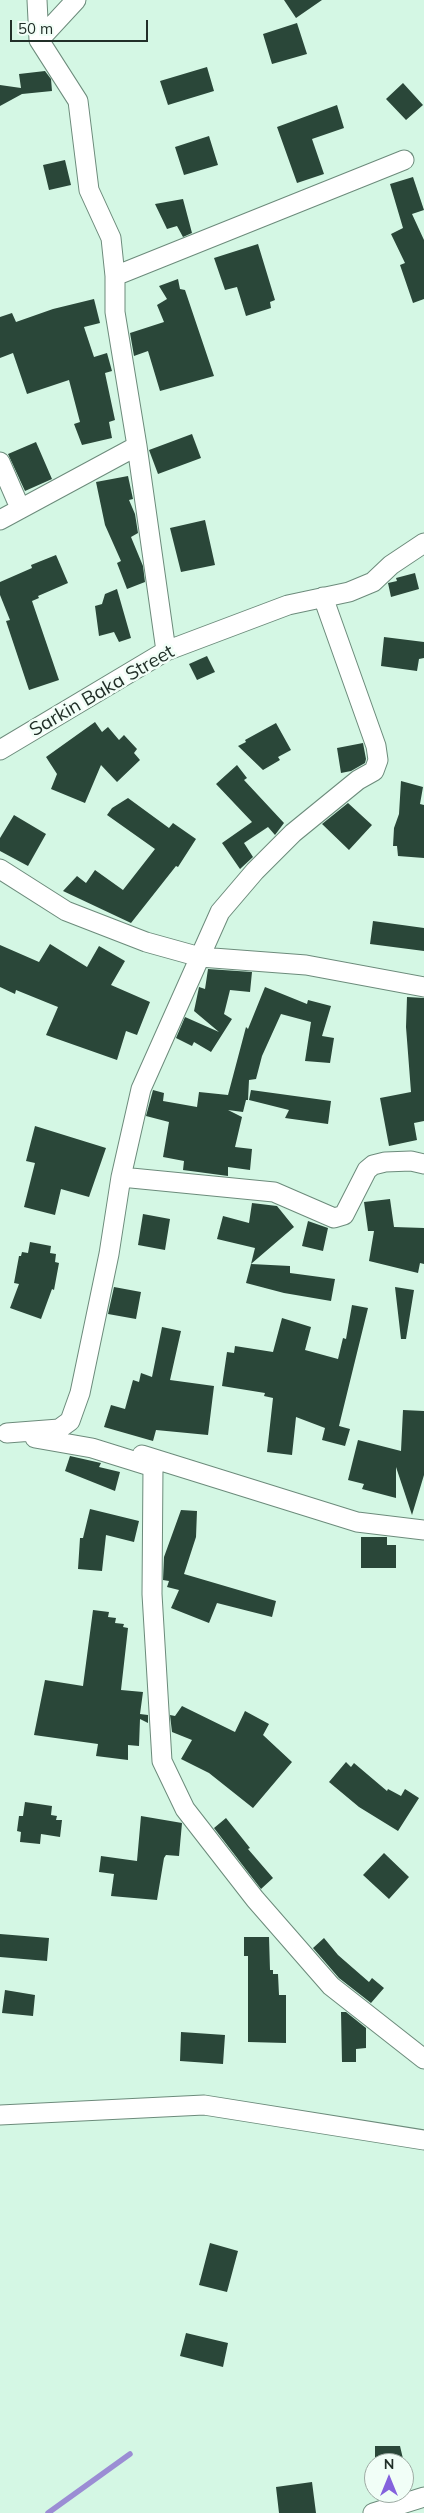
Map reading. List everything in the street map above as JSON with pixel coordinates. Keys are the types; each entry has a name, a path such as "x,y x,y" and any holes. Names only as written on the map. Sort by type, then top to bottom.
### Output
{"street":[{"path":"37,0 39,40 78,101 90,190 111,238 115,276 115,312 137,446 166,651"},
{"path":"39,40 76,0"},
{"path":"115,276 404,160"},
{"path":"0,520 137,446"},
{"path":"0,462 20,508"},
{"name":"Sarkin Baka Street","path":"0,750 166,651 288,605 349,592 373,582 390,565 424,543"},
{"path":"59,1429 70,1421 80,1393 109,1254 121,1177 141,1089 220,912 255,871 293,833 358,780 374,771 378,760 376,746 323,597"},
{"path":"0,869 66,911 146,942 200,957 306,965 424,987"},
{"path":"121,1177 274,1192 334,1218 344,1215 367,1170 373,1165 385,1162 411,1161 424,1164"},
{"path":"4,1431 59,1429 357,1522 424,1530"},
{"path":"4,1431 92,1448 153,1467 152,1586 162,1761 185,1810 255,1899 331,1986 424,2059"},
{"path":"0,2115 204,2106 424,2140"},
{"path":"373,2513 424,2497"}],"building":[{"path":"284,0 322,0 296,18"},
{"path":"297,23 307,54 272,64 263,34"},
{"path":"207,67 214,91 168,105 160,81"},
{"path":"45,71 51,79 52,91 22,94 0,106 0,85 21,88 19,74"},
{"path":"403,83 423,105 406,120 386,99"},
{"path":"337,105 344,128 312,139 324,174 297,183 277,127"},
{"path":"209,136 218,165 184,175 175,147"},
{"path":"65,160 71,185 49,190 43,165"},
{"path":"413,177 424,210 412,214 424,240 424,299 413,303 400,265 405,263 391,234 403,228 390,184"},
{"path":"183,199 192,233 183,237 177,226 167,229 155,204"},
{"path":"258,244 275,300 270,302 271,308 246,316 237,287 225,290 214,258"},
{"path":"178,279 180,289 185,290 214,376 160,391 148,351 134,356 130,333 164,322 157,305 167,299 159,286"},
{"path":"94,299 100,323 84,327 94,357 107,353 112,371 105,373 115,420 109,422 112,438 82,445 74,424 80,422 69,380 27,394 13,353 0,358 0,317 12,313 16,322 53,309"},
{"path":"192,434 201,458 158,474 149,450"},
{"path":"36,442 52,479 25,491 8,454"},
{"path":"128,476 133,499 129,500 135,514 138,533 131,537 143,566 145,582 127,589 117,563 121,561 105,525 96,482"},
{"path":"205,520 215,565 181,572 170,528"},
{"path":"56,555 68,583 38,596 39,598 32,601 59,680 29,690 6,621 10,620 0,595 0,582 32,568 31,565"},
{"path":"415,573 419,589 391,597 388,583 397,581 396,578"},
{"path":"117,589 131,638 119,642 114,632 99,636 95,606 102,604 105,594"},
{"path":"384,637 424,642 424,658 419,659 417,671 381,666"},
{"path":"207,656 215,672 197,680 189,664"},
{"path":"95,722 102,732 108,727 119,740 124,735 137,749 134,753 140,760 117,782 101,765 85,803 51,789 57,774 46,757"},
{"path":"276,723 291,750 278,757 280,760 263,770 238,746 246,742 245,740"},
{"path":"363,743 365,763 351,771 341,773 337,748"},
{"path":"237,765 247,778 244,780 284,823 275,835 268,827 244,843 253,857 240,869 222,843 252,822 216,784"},
{"path":"401,781 423,787 420,804 424,805 424,858 398,856 397,846 393,846 394,828 399,814"},
{"path":"128,798 169,828 173,823 196,839 178,867 176,866 131,923 63,891 77,876 86,883 95,870 123,890 155,849 107,815 112,808"},
{"path":"348,803 372,825 349,850 322,824"},
{"path":"14,815 46,834 28,866 0,851 0,838"},
{"path":"373,921 424,928 424,951 370,944"},
{"path":"50,944 87,967 99,946 125,961 111,985 150,1002 137,1035 126,1031 117,1060 46,1035 58,1007 16,990 15,994 0,987 0,945 39,962"},
{"path":"208,969 252,972 250,992 230,990 224,1014 232,1019 211,1052 194,1042 192,1046 176,1038 185,1017 219,1032 194,1011 199,987 205,989"},
{"path":"265,987 307,1004 308,1000 331,1006 322,1036 334,1038 330,1063 305,1061 311,1022 281,1014 262,1056 256,1079 249,1080 248,1100 246,1100 243,1112 228,1110 242,1117 235,1147 252,1149 250,1170 228,1167 228,1176 183,1170 184,1161 163,1157 169,1122 146,1116 153,1090 164,1093 163,1101 197,1107 199,1092 228,1095 246,1027 248,1029"},
{"path":"407,997 424,998 424,1121 414,1123 417,1140 389,1146 380,1098 411,1092 406,1027"},
{"path":"251,1090 331,1101 328,1124 285,1118 289,1110 249,1100"},
{"path":"35,1126 106,1148 89,1197 61,1189 55,1215 24,1207 35,1163 26,1161"},
{"path":"390,1199 394,1227 424,1228 424,1264 420,1263 418,1273 369,1261 374,1231 368,1231 364,1202"},
{"path":"252,1203 277,1206 294,1227 251,1264 255,1248 217,1239 223,1216 249,1223"},
{"path":"143,1214 170,1219 165,1250 138,1245"},
{"path":"308,1221 328,1228 323,1251 302,1246"},
{"path":"30,1242 51,1246 50,1253 56,1254 55,1262 59,1263 54,1290 52,1289 41,1319 10,1308 19,1284 14,1283 19,1256 21,1256 22,1252 28,1253"},
{"path":"251,1264 290,1266 290,1273 335,1279 331,1301 284,1293 246,1283"},
{"path":"114,1287 141,1292 136,1319 108,1314"},
{"path":"395,1287 414,1290 406,1339 401,1339"},
{"path":"352,1305 368,1308 339,1426 350,1429 345,1446 322,1440 325,1428 296,1417 292,1455 267,1452 273,1398 264,1396 265,1393 222,1386 227,1352 234,1353 235,1346 273,1352 282,1318 311,1327 305,1350 338,1359 343,1338 346,1339"},
{"path":"162,1327 181,1331 170,1380 214,1386 208,1435 156,1430 153,1441 104,1427 111,1405 125,1409 133,1380 139,1382 141,1373 152,1377"},
{"path":"403,1410 424,1411 424,1475 412,1515 396,1467 396,1498 362,1489 364,1484 348,1480 358,1440 401,1451"},
{"path":"70,1456 101,1463 99,1467 120,1472 115,1491 65,1471"},
{"path":"90,1509 139,1521 134,1542 106,1535 102,1571 78,1569 80,1538 83,1538"},
{"path":"181,1510 197,1511 196,1537 184,1574 276,1601 272,1617 217,1603 209,1623 171,1608 179,1590 167,1587 169,1581 163,1580 164,1557"},
{"path":"361,1537 387,1537 387,1545 396,1545 396,1568 361,1568"},
{"path":"93,1610 109,1612 108,1617 116,1618 115,1623 124,1624 123,1627 128,1628 121,1690 143,1692 140,1714 148,1715 148,1723 140,1719 139,1746 128,1745 128,1760 96,1756 98,1744 34,1735 45,1680 83,1686"},
{"path":"182,1706 235,1732 245,1711 269,1724 263,1735 292,1762 253,1808 209,1773 181,1759 192,1740 172,1732 170,1715 175,1716"},
{"path":"346,1762 351,1767 354,1763 387,1791 388,1789 401,1796 405,1789 419,1798 398,1831 359,1807 329,1782"},
{"path":"25,1802 52,1806 51,1815 57,1816 56,1820 62,1820 60,1837 41,1834 40,1844 20,1842 21,1832 17,1831 19,1816 23,1816"},
{"path":"141,1816 182,1823 179,1856 166,1855 164,1858 157,1900 111,1896 114,1874 99,1872 101,1856 137,1861"},
{"path":"226,1818 250,1848 248,1849 273,1878 261,1889 214,1828"},
{"path":"384,1853 409,1877 389,1899 363,1875"},
{"path":"0,1934 49,1938 47,1961 0,1957"},
{"path":"244,1937 269,1937 270,1970 273,1970 273,1974 278,1974 279,1995 286,1995 286,2043 248,2042 248,1956 244,1956"},
{"path":"324,1938 338,1955 369,1982 372,1978 384,1988 371,2003 339,1978 313,1948"},
{"path":"5,1990 35,1995 33,2016 2,2013"},
{"path":"341,2012 346,2012 366,2028 366,2048 356,2049 356,2062 342,2062"},
{"path":"181,2032 225,2035 223,2064 180,2061"},
{"path":"210,2243 238,2251 227,2292 199,2285"},
{"path":"186,2333 228,2343 223,2367 180,2356"},
{"path":"375,2446 400,2446 402,2453 375,2453"},
{"path":"312,2482 316,2513 279,2513 276,2487"}],"waterway":[{"path":"48,2513 130,2454"}]}
